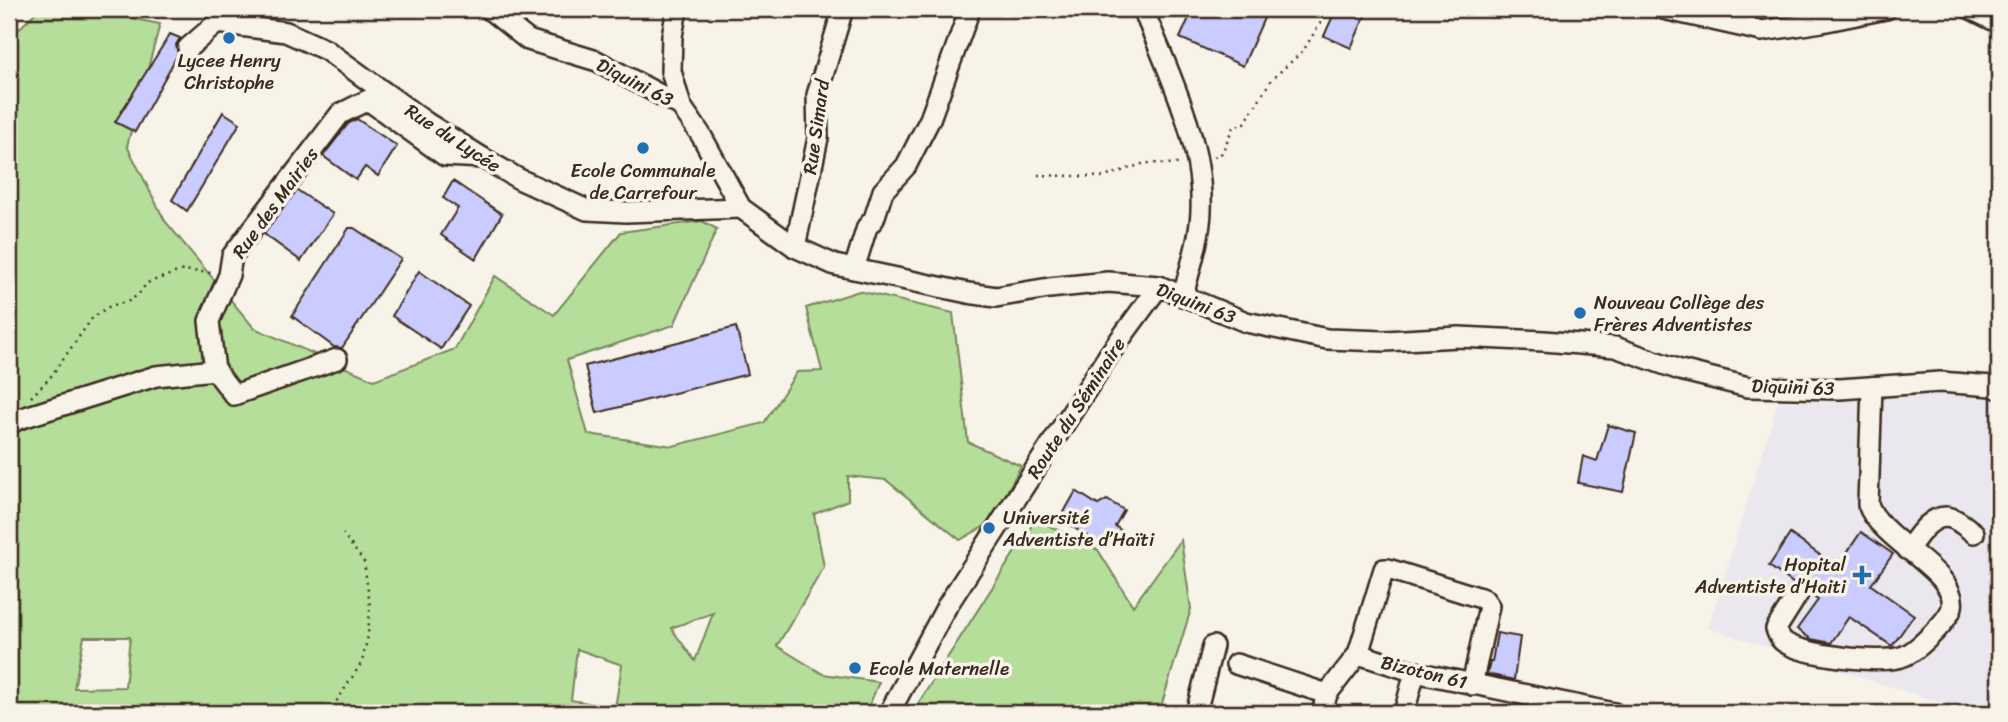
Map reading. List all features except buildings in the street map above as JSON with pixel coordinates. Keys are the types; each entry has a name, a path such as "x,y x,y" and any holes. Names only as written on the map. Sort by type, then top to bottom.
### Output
{"street":[{"name":"Diquini 63","path":"489,9 528,40 597,61 681,106 701,135 741,208 795,247 826,261 854,269 996,297 1108,282 1159,286 1246,322 1327,340 1385,341 1459,337 1615,348 1680,370 1748,387 1840,389 1940,382 1992,386 1999,389"},
{"path":"677,9 672,36 671,71 681,106"},
{"name":"Rue Simard","path":"795,247 818,138 817,95 843,9"},
{"path":"854,269 867,227 874,219 883,191 906,166 930,119 970,9"},
{"path":"1143,9 1174,86 1199,164 1201,212 1183,296"},
{"path":"1663,9 1687,11 1762,31 1804,17 1886,9"},
{"path":"1971,9 1999,23"},
{"name":"Rue du Lycée","path":"188,48 217,23 286,32 326,50 427,123 519,180 587,209 626,212 741,208"},
{"name":"Rue des Mairies","path":"215,370 209,321 229,275 232,256 340,114 368,100 445,156 483,158"},
{"name":"Route du Séminaire","path":"889,713 947,606 1110,353 1159,286"},
{"path":"9,424 156,376 215,370 234,395 337,359"},
{"path":"1798,594 1776,629 1783,641 1793,647 1863,660 1886,660 1906,656 1923,643 1946,617 1951,607 1951,593 1941,576 1872,516 1867,504 1872,387"},
{"path":"1908,550 1933,520 1951,517 1974,533"},
{"path":"1236,664 1324,704 1358,654 1382,573 1384,569 1388,569 1488,602 1472,685"},
{"path":"1196,713 1213,646"},
{"name":"Bizoton 61","path":"1358,654 1415,672 1472,685 1536,706 1614,713"},
{"path":"1404,713 1415,672"}],"path":[{"path":"25,403 49,379 93,317 110,306 129,301 138,295 147,283 183,270 229,275"},
{"path":"329,713 362,662 368,636 370,606 364,562 343,534"}],"shaded area":[{"name":"Hopital Adventiste d’Haiti","path":"1940,394 1999,400 1999,713 1980,713 1916,695 1708,628 1778,402"}],"green space":[{"path":"39,9 83,9 160,24 127,146 165,221 254,328 374,380 455,349 495,276 554,315 621,232 702,221 717,229 674,325 567,360 588,434 673,446 764,423 797,372 822,371 806,308 859,291 953,313 968,442 1021,466 990,523 960,540 886,480 848,476 848,500 814,514 824,567 777,646 823,674 879,682 866,713 9,713 9,321 15,315 9,279 9,39","holes":["713,613 695,661 671,628","84,637 130,637 125,687 74,688","577,649 622,665 615,708 571,700"]},
{"path":"1036,519 1098,550 1133,606 1181,540 1191,609 1159,713 912,713"}],"place":[{"name":"Lycee Henry Christophe","path":"229,38"},
{"name":"Ecole Communale de Carrefour","path":"643,148"},
{"name":"Nouveau Collège des Frères Adventistes","path":"1580,313"},
{"name":"Université Adventiste d’Haïti","path":"989,528"},
{"name":"Hopital Adventiste d’Haiti","path":"1862,575"},
{"name":"Ecole Maternelle","path":"855,668"}]}
